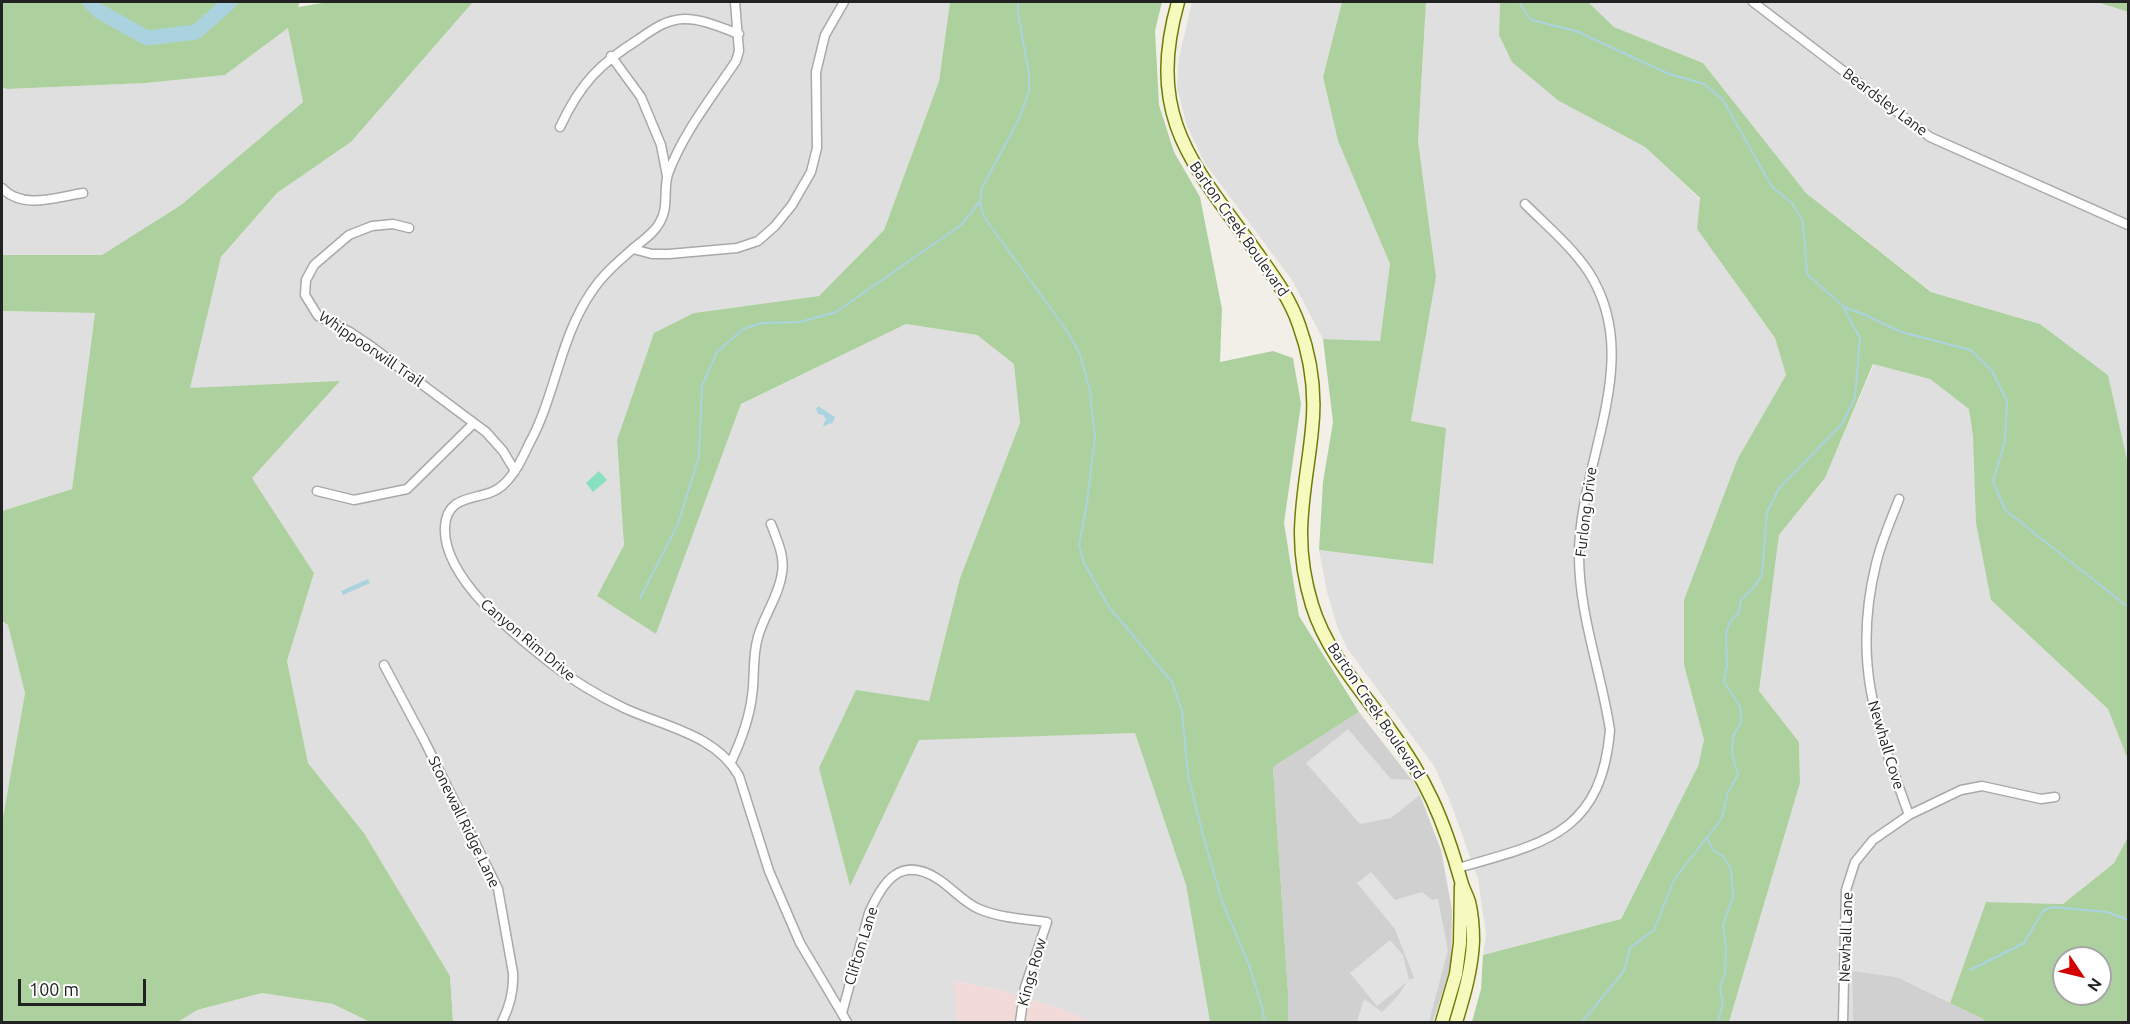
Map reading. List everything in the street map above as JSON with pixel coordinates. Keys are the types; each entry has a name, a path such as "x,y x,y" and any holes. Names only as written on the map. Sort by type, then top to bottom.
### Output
{"street":[{"name":"Canyon Rim Drive","path":"735,2 740,51 736,61 688,134 667,177 667,204 661,221 653,232 610,269 592,290 562,349 537,430 515,471 501,487 455,504 446,517 446,543 453,562 483,605 553,665 582,686 624,708 713,745 730,762 739,776 769,871 800,943 847,1023"},
{"path":"633,249 652,254 669,254 737,248 758,241 775,226 792,205 811,172 817,148 816,72 825,35 844,2"},
{"name":"Barton Creek Boulevard","path":"1178,2 1171,25 1166,58 1170,100 1178,133 1197,171 1280,285 1298,322 1308,352 1313,391 1313,427 1301,533 1304,571 1312,606 1319,625 1341,663 1404,749 1425,782 1443,824 1469,903 1473,940 1442,1023"},
{"name":"Beardsley Lane","path":"1753,2 1930,137 2128,225"},
{"path":"560,127 571,103 596,70 611,56 660,25 686,19 700,21 739,34"},
{"path":"611,56 641,97 661,145 667,177"},
{"path":"2,188 18,199 36,201 83,193"},
{"name":"Furlong Drive","path":"1458,868 1529,848 1564,828 1580,813 1599,784 1609,748 1608,714 1583,608 1579,554 1588,482 1609,392 1612,338 1603,299 1587,270 1576,255 1526,204"},
{"name":"Whippoorwill Trail","path":"409,228 393,224 372,226 349,235 314,265 306,280 305,295 318,316 365,342 474,423 496,442 515,471"},
{"path":"317,491 354,500 407,489 474,423"},
{"name":"Newhall Cove","path":"1899,499 1876,562 1869,594 1865,642 1871,702 1880,735 1909,814"},
{"path":"730,762 748,719 758,636 776,594 782,572 781,552 771,524"},
{"name":"Stonewall Ridge Lane","path":"384,666 424,740 498,889 512,962 514,987 502,1023"},
{"name":"Newhall Lane","path":"1843,1023 1846,890 1855,862 1873,840 1909,814 1961,790 1982,786 2041,799 2055,797"},
{"name":"Clifton Lane","path":"842,1012 869,913 887,880 899,870 921,870 938,879 976,908 994,915 1047,922"},
{"name":"Kings Row","path":"1020,1023 1025,987 1047,922"},
{"name":"Barton Creek Boulevard","path":"1456,1023 1463,969"}],"shaded area":[{"path":"473,2 950,2 939,81 884,230 819,296 694,313 617,440 624,545 597,596 656,633 741,404 906,324 977,335 1014,364 1020,423 960,578 929,701 849,884 919,739 1135,733 1186,885 1210,1022 1091,1022 1064,1010 1003,991 955,981 957,1022 453,1022 450,976 364,833 308,763 287,661 314,573 252,478 189,388 221,257 277,193 351,142"},
{"path":"1192,2 1342,2 1323,77 1338,141 1390,264 1380,341 1323,339 1292,280 1204,162 1187,126 1177,88 1179,58"},
{"path":"1426,2 1500,2 1499,34 1559,101 1645,147 1700,199 1697,229 1775,338 1786,375 1738,458 1684,665 1704,740 1698,766 1621,919 1483,955 1486,934 1478,879 1450,801 1434,766 1347,648 1337,626 1327,592 1319,550 1433,564 1411,421 1436,277 1418,140"},
{"path":"1588,2 2097,2 2128,12 2128,464 2107,374 2040,324 1932,292 1806,193 1703,63 1614,27"},
{"path":"289,27 303,102 181,205 102,255 2,255 2,87 7,89 146,83 225,75"},
{"path":"2,311 95,313 72,489 2,511"},
{"path":"1874,364 1930,379 1970,409 1991,600 2108,709 2128,760 2128,837 2114,863 2063,904 1986,902 1950,1003 1897,977 1852,971 1853,1022 1729,1022 1800,783 1799,742 1759,691 1779,535 1825,478"},
{"path":"2,621 8,625 25,693 2,823"},
{"path":"1359,712 1412,780 1441,850 1452,910 1451,966 1433,1022 1288,1022 1273,767"},
{"path":"1348,729 1391,779 1411,780 1420,795 1391,818 1360,824 1306,763"},
{"path":"1371,872 1395,900 1422,892 1432,900 1438,899 1448,950 1429,1022 1357,1022 1364,999 1382,1012 1398,996 1407,982 1377,1006 1350,973 1390,940 1403,955 1409,980 1414,978 1395,929 1357,883"},
{"path":"1852,971 1897,977 1983,1019 1984,1022 1853,1022"},
{"path":"954,981 1003,991 1064,1010 1091,1022 957,1022"},
{"path":"262,993 333,1004 370,1022 178,1022 197,1010"}],"green space":[{"path":"2,2 300,2 298,7 329,2 473,2 351,142 277,193 221,257 190,388 340,381 252,478 314,573 287,661 308,763 364,833 450,976 453,1022 370,1022 333,1004 262,993 197,1010 178,1022 2,1022 2,823 25,693 8,625 2,621 2,511 72,489 95,313 2,311 2,255 102,255 181,205 303,102 288,28 225,75 146,83 7,89 2,87"},
{"path":"950,2 1162,2 1155,31 1159,105 1174,152 1200,197 1222,309 1220,362 1273,351 1293,358 1301,404 1284,523 1299,616 1359,712 1273,767 1288,1022 1210,1022 1186,885 1135,733 919,740 850,886 819,768 856,690 929,701 960,578 1020,423 1014,364 977,335 906,324 741,404 656,634 597,596 624,545 617,440 654,333 694,313 819,296 884,230 939,81"},
{"path":"1342,2 1426,2 1418,140 1436,277 1411,421 1446,428 1433,564 1319,550 1323,482 1333,422 1323,339 1380,341 1390,264 1338,141 1323,77"},
{"path":"1500,2 1588,2 1614,27 1703,63 1806,193 1931,292 2040,324 2108,375 2128,464 2128,760 2108,709 1991,600 1976,523 1973,436 1969,409 1930,379 1873,364 1825,478 1779,535 1759,691 1799,742 1800,783 1729,1022 1472,1022 1481,989 1483,955 1621,919 1698,766 1704,740 1684,665 1684,600 1738,458 1786,375 1775,338 1697,229 1700,198 1645,147 1559,101 1512,62 1499,35"},
{"path":"2097,2 2128,2 2128,12"},
{"path":"599,471 607,480 593,492 586,483"},
{"path":"2128,837 2128,1022 1984,1022 1983,1019 1950,1003 1986,902 2063,904 2114,863"}],"water":[{"path":"818,406 835,417 832,424 823,425 826,419 823,415 818,414 816,409"},
{"path":"368,579 370,583 343,595 341,591"}],"waterway":[{"path":"90,2 99,11 147,38 196,32 230,2"},
{"path":"1018,2 1018,14 1029,73 1029,91 1020,117 982,188 980,203 984,217 1067,331 1080,354 1090,391 1095,438 1079,545 1084,563 1109,607 1172,682 1182,711 1188,775 1203,835 1222,901 1249,965 1265,1022"},
{"path":"1521,2 1520,4 1531,20 1576,31 1669,74 1704,84 1723,100 1772,187 1792,203 1803,222 1807,274 1844,307 1901,332 1971,350 1992,371 2007,401 2005,441 1993,481 2005,510 2128,607"},
{"path":"640,598 678,524 699,456 702,386 717,352 743,329 762,323 800,322 836,312 961,225 979,203"},
{"path":"1582,1022 1624,971 1630,948 1654,930 1674,880 1722,818 1728,792 1738,775 1732,754 1733,736 1741,722 1740,707 1724,682 1727,666 1726,636 1729,623 1739,612 1741,600 1762,575 1767,512 1779,488 1842,424 1855,398 1860,338 1844,309"},
{"path":"1707,838 1713,850 1723,856 1731,869 1733,896 1723,925 1726,949 1725,972 1720,989 1723,1003 1718,1022"},
{"path":"1970,970 2024,943 2043,911 2052,907 2107,912 2128,920"}]}
